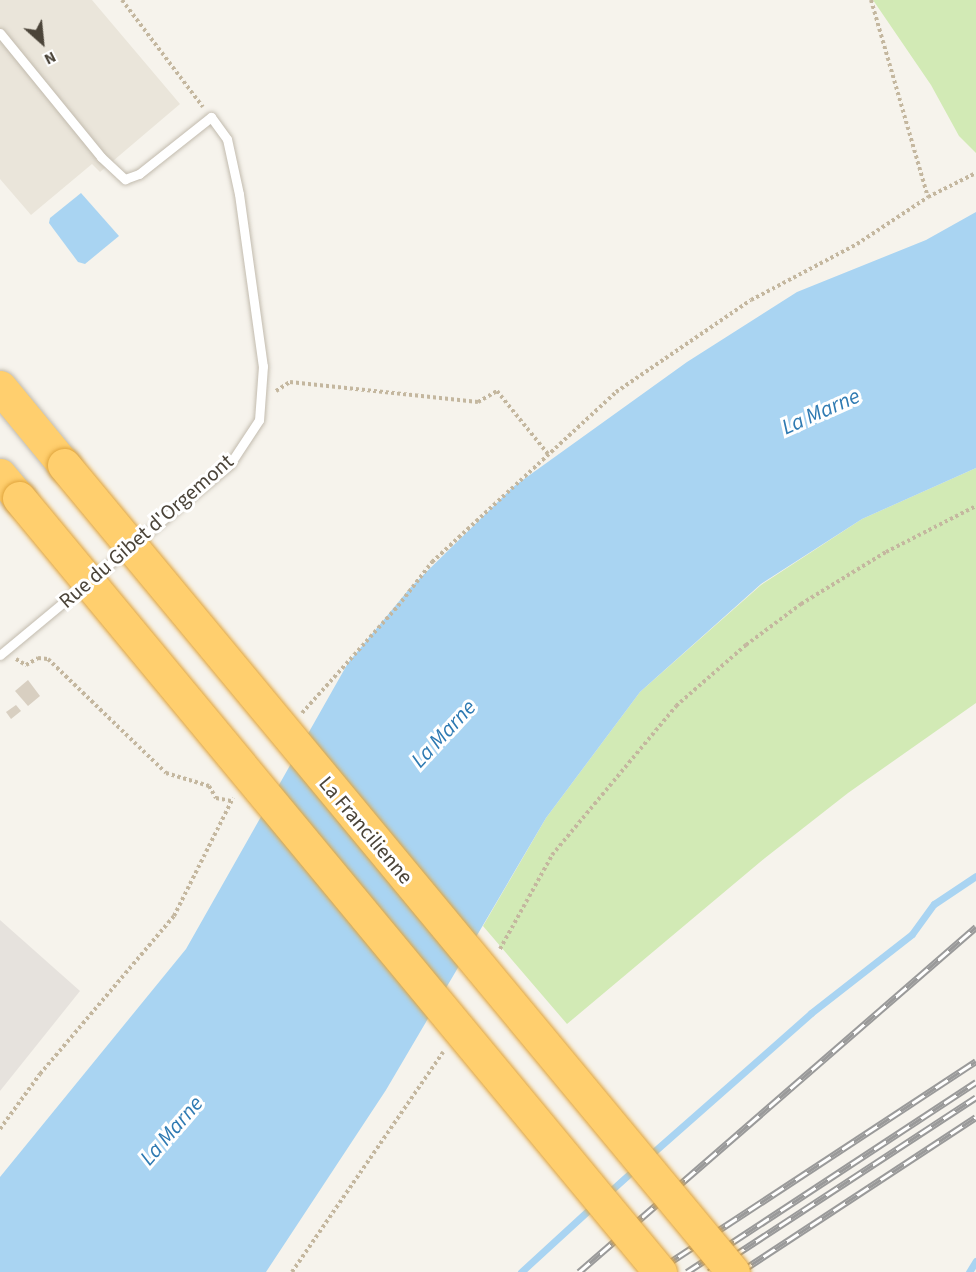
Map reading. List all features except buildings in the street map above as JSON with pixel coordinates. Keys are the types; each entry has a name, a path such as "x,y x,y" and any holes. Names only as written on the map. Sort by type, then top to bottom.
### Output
{"highway":[{"name":"La Francilienne","path":"0,387 734,1272"},
{"path":"9,487 660,1272"}],"lane":[{"path":"0,33 101,157 125,179 139,174 211,117"},
{"name":"Rue du Gibet d'Orgemont","path":"0,656 230,464 259,420 263,366 239,194 227,139 211,117"}],"path":[{"path":"122,0 211,117"},
{"path":"871,0 928,196"},
{"path":"306,707 398,606 432,562 616,392 751,300 857,244 928,196 976,173"},
{"path":"260,401 290,382 478,402 497,391 548,454"},
{"path":"496,956 552,855 676,706 746,645 801,604 886,552 976,506"},
{"path":"0,656 13,655 26,665 38,658 48,659 166,773 209,786 216,798 231,801 174,916 40,1074 0,1129"},
{"path":"292,1272 446,1046"}],"shaded area":[{"path":"0,0 92,0 180,104 100,172 92,164 31,215 0,179"},
{"path":"0,920 80,991 0,1091"}],"green space":[{"path":"873,0 976,0 976,153 959,136 931,85"},
{"path":"976,468 976,703 848,793 765,858 567,1024 483,926 546,818 640,692 761,585 862,519"}],"water":[{"path":"81,193 119,236 85,264 78,262 49,223 50,218"},
{"name":"La Marne","path":"976,212 976,468 862,519 761,584 640,692 546,818 386,1090 266,1272 0,1272 0,1177 186,949 348,663 410,588 513,487 687,362 797,292 926,240"}],"waterway":[{"path":"649,1156 811,1013 912,934 934,904 976,876"},
{"path":"607,1194 637,1167"},
{"path":"521,1272 594,1205"},
{"path":"969,1272 976,1261"}],"railway":[{"path":"579,1272 976,927"},
{"path":"655,1272 976,1061"},
{"path":"687,1272 976,1082"},
{"path":"709,1272 976,1097"},
{"path":"740,1272 976,1117"}]}
